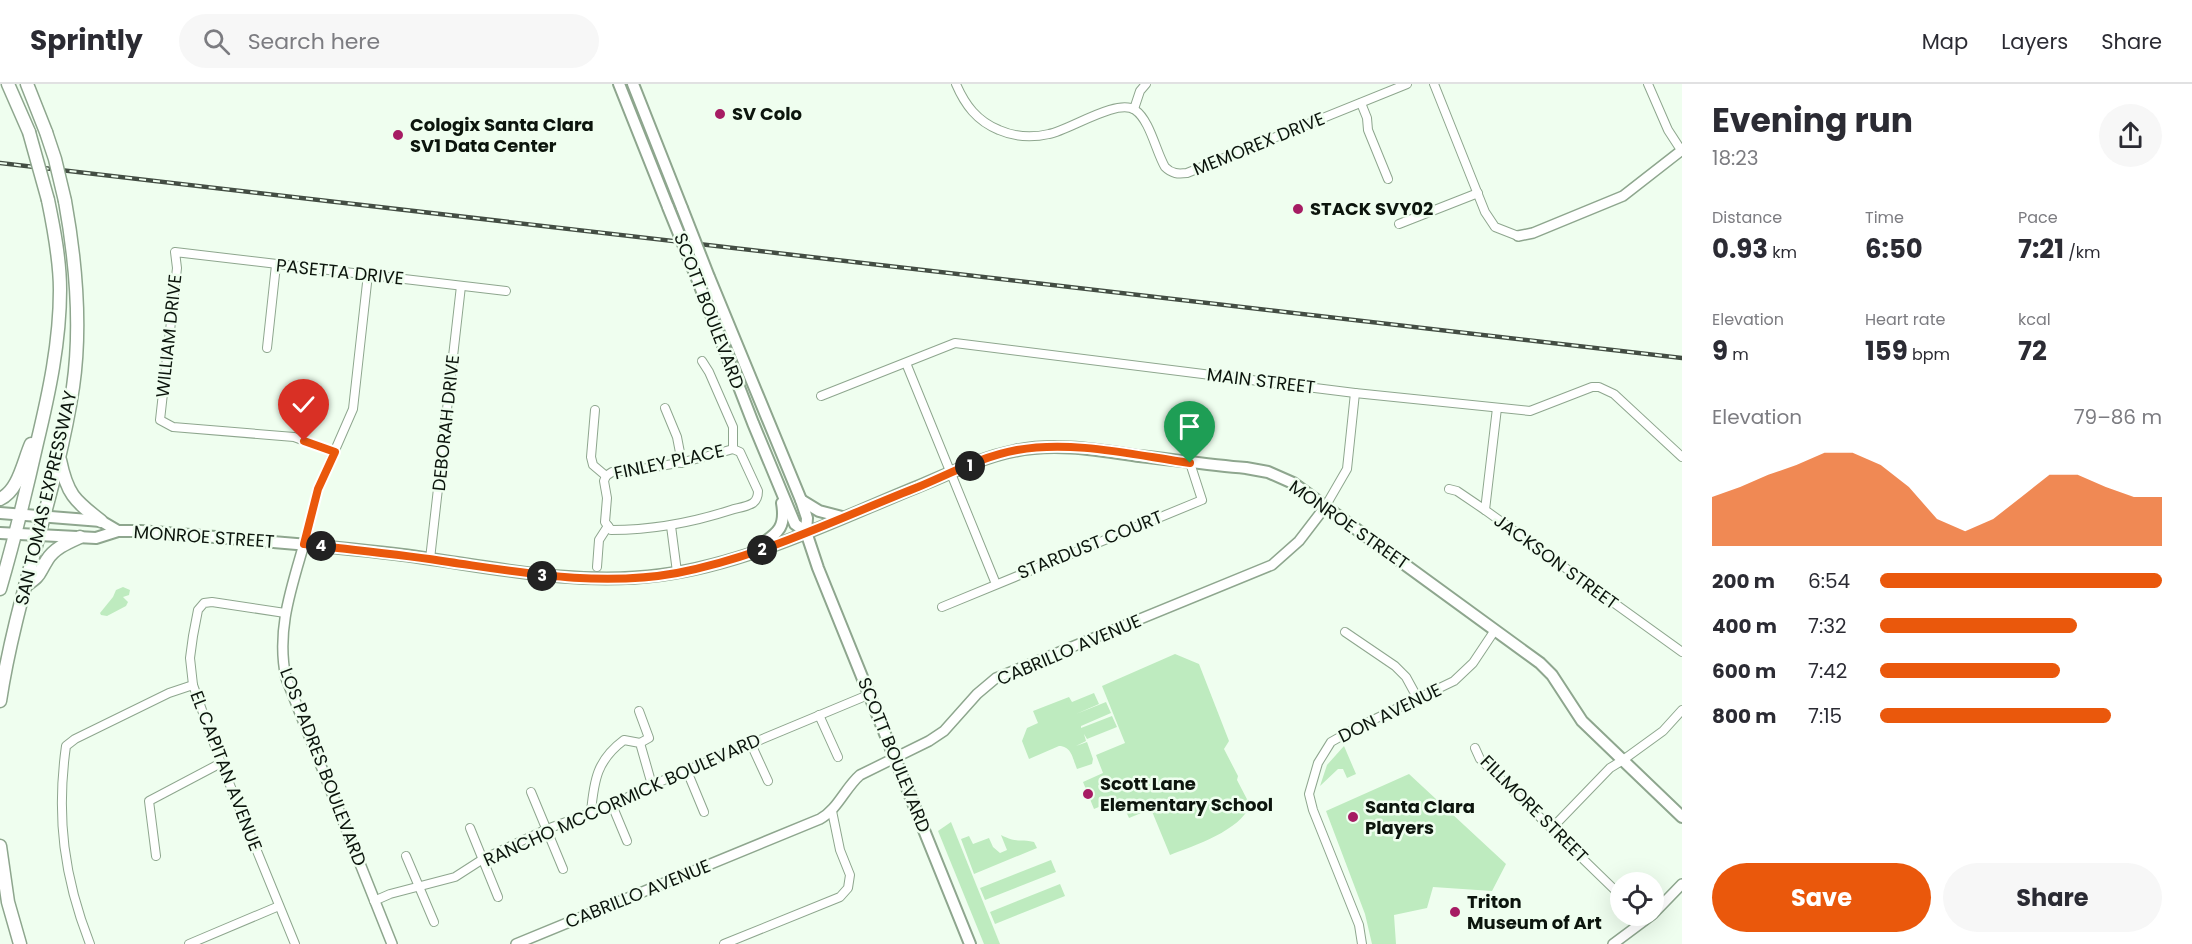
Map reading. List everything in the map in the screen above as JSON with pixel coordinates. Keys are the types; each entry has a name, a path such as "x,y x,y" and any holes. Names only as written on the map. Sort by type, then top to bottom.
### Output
{"highway":[{"name":"SAN TOMAS EXPRESSWAY","path":"0,589 21,515 46,406 58,331 60,289 57,246 48,200 29,132 8,84"},
{"name":"SAN TOMAS EXPRESSWAY","path":"0,701 11,641 60,455 73,386 77,338 73,244 65,201 55,159 27,84"},
{"path":"0,499 8,495 15,485 46,406"},
{"path":"60,455 69,492 101,521"},
{"path":"25,586 40,576 47,560 55,551 80,537"},
{"path":"0,846 8,902 20,944"}],"main road":[{"name":"SCOTT BOULEVARD","path":"619,84 778,484 795,524 806,532"},
{"name":"SCOTT BOULEVARD","path":"633,84 709,277 801,500 807,518 806,532 818,568 970,944"},
{"name":"MONROE STREET","path":"0,532 96,538 118,531 140,531 304,544 555,577 619,580 677,573 746,555 999,455 1038,448 1101,450 1268,472 1293,483 1540,663 1552,675 1582,721 1682,817"},
{"path":"746,555 774,536 782,525 784,513 778,484"},
{"path":"801,500 819,511 842,517"},
{"name":"MONROE STREET","path":"0,513 101,521 118,531"}],"street":[{"path":"956,84 968,108 976,115 994,128 1023,137 1051,134 1120,106 1134,110 1140,92 1146,84"},
{"name":"MEMOREX DRIVE","path":"1134,110 1144,120 1165,167 1179,174 1187,173 1407,84"},
{"path":"1434,84 1485,212 1495,227 1518,236 1533,233 1623,196 1682,150 1668,130 1648,84"},
{"path":"1361,102 1367,118 1368,130 1388,179"},
{"path":"1399,224 1478,194"},
{"name":"PASETTA DRIVE","path":"175,252 506,291"},
{"name":"WILLIAM DRIVE","path":"175,252 177,268 160,420 173,428 294,437 335,452"},
{"path":"267,348 276,265"},
{"name":"LOS PADRES BOULEVARD","path":"368,274 353,409 318,489 285,613 282,647 286,678 392,944"},
{"name":"DEBORAH DRIVE","path":"430,559 461,286"},
{"name":"MAIN STREET","path":"820,396 955,343 1355,393 1530,411 1592,387 1599,387 1614,394 1682,457"},
{"path":"596,410 591,457 593,465 606,476 604,481 607,498 605,522 611,530 671,526 753,503 758,496 758,491 740,452 733,449 733,427 702,361"},
{"path":"906,363 996,584"},
{"name":"CABRILLO AVENUE","path":"516,944 820,819 832,811 853,781 860,775 929,741 944,731 977,694 996,678 1272,565 1299,541 1325,507 1347,469 1355,393"},
{"path":"665,408 677,437 682,463"},
{"name":"JACKSON STREET","path":"1497,408 1485,510 1682,652"},
{"name":"FINLEY PLACE","path":"606,476 612,472 658,468 682,463 733,449"},
{"name":"STARDUST COURT","path":"942,607 1202,500 1190,463"},
{"path":"1449,489 1457,491 1485,510"},
{"path":"597,567 599,540 608,526"},
{"path":"671,526 677,573"},
{"name":"EL CAPITAN AVENUE","path":"285,613 212,602 204,603 198,610 190,658 193,685 221,763 295,944"},
{"name":"DON AVENUE","path":"1362,944 1359,925 1313,810 1309,794 1318,763 1331,742 1454,681 1473,663 1495,630"},
{"path":"1345,632 1406,676 1418,699"},
{"path":"90,944 68,879 60,819 66,746 75,739 169,693 193,685"},
{"name":"RANCHO MCCORMICK BOULEVARD","path":"374,901 390,894 455,877 483,859 547,830 612,805 652,785 868,695"},
{"path":"1552,828 1610,768 1663,731 1682,710"},
{"path":"591,813 593,786 601,764 612,749 624,740 640,743 649,738 639,711"},
{"path":"819,715 838,757"},
{"path":"640,743 652,785"},
{"path":"751,744 768,782"},
{"name":"FILLMORE STREET","path":"1475,748 1480,759 1610,885"},
{"path":"156,856 149,801 221,763"},
{"path":"687,771 704,812"},
{"path":"531,792 563,869"},
{"path":"612,805 627,841"},
{"path":"724,944 840,897 848,888 850,875 840,850 832,811"},
{"path":"470,828 498,897"},
{"path":"406,856 434,922"},
{"path":"1664,901 1682,884"},
{"path":"189,944 279,906"},
{"path":"1613,944 1636,926"}],"green space":[{"path":"123,587 130,590 129,595 123,597 128,602 126,606 107,616 101,615 100,613 116,590"},
{"path":"1175,654 1199,664 1229,741 1224,749 1250,805 1245,814 1227,830 1170,855 1151,809 1129,818 1120,798 1094,809 1083,782 1103,773 1096,755 1125,743 1102,686"},
{"path":"1094,693 1099,704 1076,714 1106,702 1111,713 1081,728 1112,716 1117,727 1087,739 1084,734 1086,741 1076,746 1087,742 1093,759 1092,764 1077,769 1067,748 1059,746 1029,759 1022,741 1027,728 1038,723 1033,711 1069,697 1072,702"},
{"path":"1344,746 1356,774 1347,778 1343,769 1338,769 1320,786 1327,765"},
{"path":"1409,774 1506,864 1492,891 1433,887 1427,908 1394,915 1396,944 1372,944 1365,914 1326,811"},
{"path":"951,822 1000,944 984,944 938,831"},
{"path":"1001,835 1011,839 1034,842 1037,848 974,874 961,839 969,836 973,844 989,838 993,847 1000,853 1007,850"},
{"path":"1051,860 1056,872 985,900 980,888"},
{"path":"1060,884 1065,896 995,924 990,912"}],"railway":[{"path":"0,163 1682,358"}],"place":[{"name":"SV Colo","path":"720,114"},
{"name":"Cologix Santa Clara SV1 Data Center","path":"398,135"},
{"name":"STACK SVY02","path":"1298,209"},
{"name":"Scott Lane Elementary School","path":"1088,794"},
{"name":"Santa Clara Players","path":"1353,817"},
{"name":"Triton Museum of Art","path":"1455,912"}],"route":[{"path":"304,441 335,452 318,489 304,544 396,554 555,577 619,580 677,573 743,556 789,540 975,464 1017,450 1061,447 1101,450 1190,463"}]}
